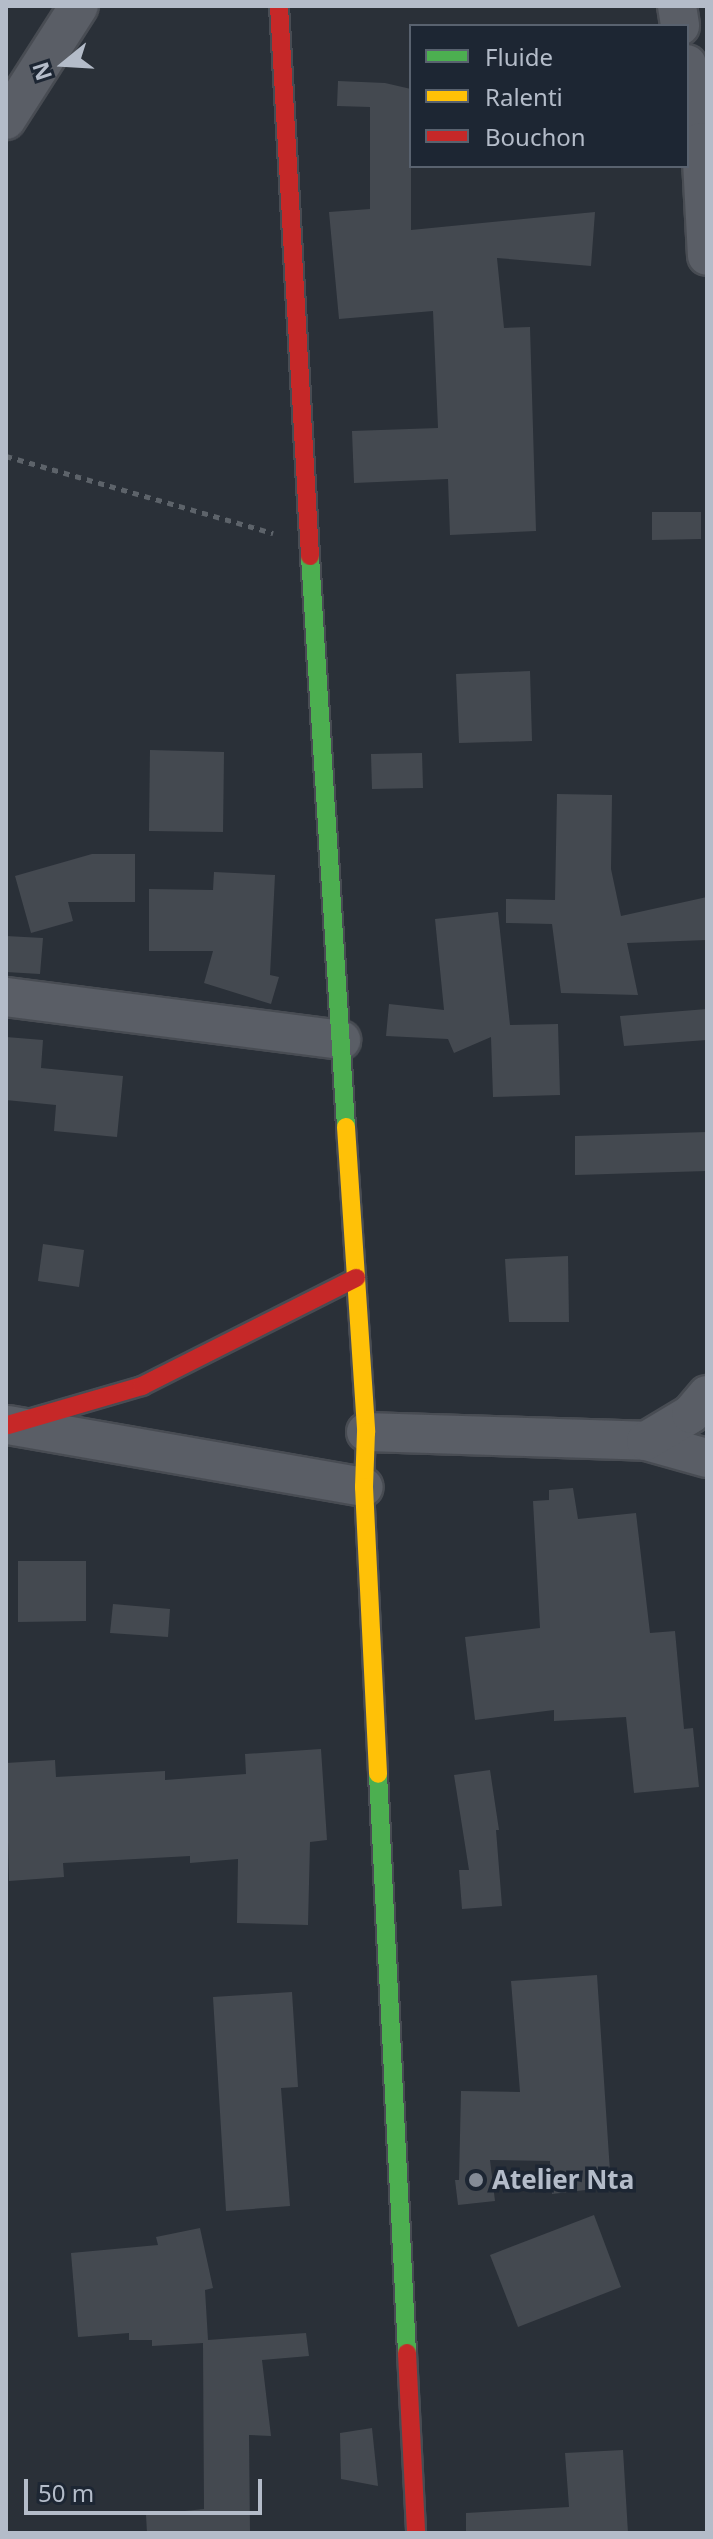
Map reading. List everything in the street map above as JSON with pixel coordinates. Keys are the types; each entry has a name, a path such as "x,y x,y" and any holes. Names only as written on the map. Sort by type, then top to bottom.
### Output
{"main road":[{"path":"279,6 309,544 366,1432 364,1487 416,2533"},
{"path":"7,1425 142,1386 356,1278"}],"street":[{"path":"6,120 79,6"},
{"path":"689,73 704,141 707,256"},
{"path":"6,997 341,1040"},
{"path":"646,1441 691,1414 707,1395"},
{"path":"7,1425 364,1487"},
{"path":"366,1432 646,1441 707,1458"}],"path":[{"path":"6,456 309,544"}],"building":[{"path":"338,81 385,83 409,89 411,230 595,212 591,266 497,258 504,328 530,327 536,531 450,535 448,479 354,483 352,431 438,428 433,311 339,319 329,212 370,209 370,107 337,106"},
{"path":"652,512 701,512 701,539 652,540"},
{"path":"530,671 532,741 459,743 456,674"},
{"path":"150,750 224,752 223,832 149,831"},
{"path":"422,753 423,788 372,789 371,754"},
{"path":"557,794 612,795 611,869 621,916 707,897 707,940 627,943 638,995 561,993 552,924 506,923 506,899 555,900"},
{"path":"92,854 135,854 135,902 68,902 73,921 31,933 15,876"},
{"path":"214,872 275,875 270,975 279,977 271,1004 204,983 213,951 149,951 149,889 213,890"},
{"path":"498,912 510,1025 558,1024 560,1095 493,1097 491,1037 454,1053 448,1039 386,1036 389,1004 444,1010 435,919"},
{"path":"6,936 43,938 40,974 6,972"},
{"path":"707,1009 707,1040 624,1046 620,1016"},
{"path":"6,1037 43,1040 41,1068 123,1076 117,1137 54,1131 56,1105 6,1100"},
{"path":"707,1132 707,1171 575,1175 575,1136"},
{"path":"43,1244 84,1250 79,1287 38,1281"},
{"path":"568,1256 569,1322 509,1322 505,1259"},
{"path":"573,1488 578,1519 636,1513 650,1633 675,1631 684,1729 693,1728 699,1787 634,1793 626,1717 554,1721 554,1710 475,1720 465,1637 540,1628 533,1501 549,1500 549,1490"},
{"path":"18,1561 86,1561 86,1621 18,1622"},
{"path":"113,1604 170,1609 168,1637 110,1633"},
{"path":"321,1749 327,1840 310,1842 308,1925 237,1923 238,1859 190,1863 190,1856 63,1863 64,1877 9,1881 6,1763 55,1760 56,1777 165,1771 165,1780 246,1774 245,1754"},
{"path":"490,1770 499,1830 496,1830 502,1906 462,1909 459,1870 469,1870 454,1775"},
{"path":"597,1975 611,2187 552,2194 550,2161 490,2160 495,2201 458,2205 455,2180 459,2180 461,2091 520,2092 511,1981"},
{"path":"292,1992 298,2087 281,2088 290,2206 226,2211 213,1997"},
{"path":"594,2215 621,2287 518,2327 490,2255"},
{"path":"200,2228 213,2288 205,2290 208,2340 306,2333 309,2356 262,2360 271,2436 249,2435 250,2533 147,2533 146,2515 204,2509 203,2343 152,2346 152,2340 129,2340 129,2333 78,2337 71,2253 158,2245 156,2237"},
{"path":"372,2428 378,2486 341,2479 340,2433"},
{"path":"623,2450 628,2533 466,2533 466,2513 569,2507 565,2453"}],"traffic: fast":[{"path":"310,556 346,1127"},
{"path":"378,1774 407,2353"}],"traffic: slow":[{"path":"346,1127 366,1432 364,1487 378,1774"}],"traffic: jam":[{"path":"279,6 310,556"},
{"path":"8,1425 142,1386 356,1278"},
{"path":"407,2353 416,2533"}],"place":[{"name":"Atelier Nta","path":"476,2180"}]}
